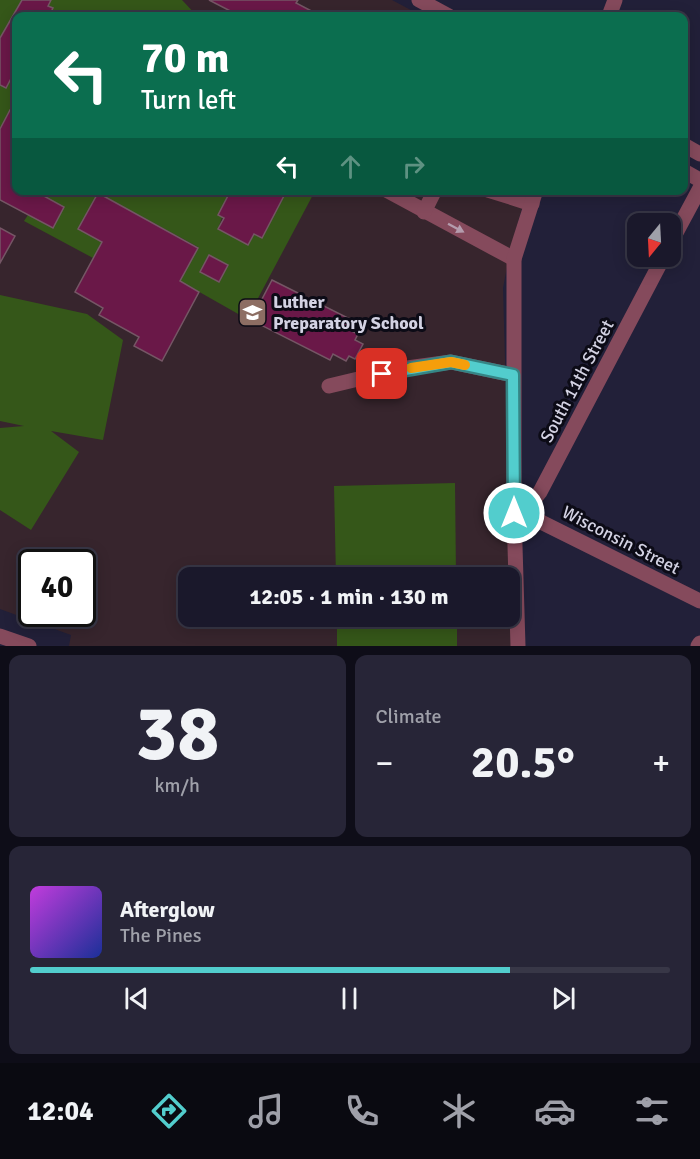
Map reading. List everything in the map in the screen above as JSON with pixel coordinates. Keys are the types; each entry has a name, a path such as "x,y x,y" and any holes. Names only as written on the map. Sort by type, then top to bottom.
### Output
{"street":[{"path":"419,0 442,12"},
{"path":"681,223 700,188"},
{"path":"395,195 514,259"},
{"path":"424,212 432,195"},
{"path":"518,646 520,511 513,375 514,259 534,197"},
{"name":"South 11th Street","path":"520,511 540,492 555,466 658,267"},
{"path":"329,386 400,369 451,362 513,375"},
{"name":"Wisconsin Street","path":"520,511 700,601"},
{"path":"0,636 29,646"}],"shaded area":[{"name":"Luther Preparatory School","path":"0,0 392,0 414,12 12,12 12,195 526,195 511,246 503,288 511,567 178,567 178,627 512,627 513,646 69,646 71,635 49,627 96,627 96,549 18,549 18,616 0,609"}],"green space":[{"path":"0,0 22,0 15,12 12,12 12,17 0,38"},
{"path":"51,0 182,0 193,12 51,12 53,8 48,6"},
{"path":"12,77 12,111 10,110 0,129 0,85 6,88"},
{"path":"41,195 97,195 78,229 102,242 93,258 24,221 28,215 53,228 64,207"},
{"path":"102,195 230,195 218,229 248,244 254,234 262,238 285,195 313,195 247,319 180,281 198,247","holes":["209,255 228,265 219,282 200,272"]},
{"path":"0,295 87,314 123,340 103,440 51,431 79,452 31,530 0,510 0,428 24,426 0,421"},
{"path":"455,483 456,567 336,567 334,486"},
{"path":"337,627 457,627 457,646 337,646"}],"building":[{"path":"22,0 51,0 48,6 53,8 51,12 15,12"},
{"path":"209,0 298,0 296,3 313,12 232,12"},
{"path":"12,17 12,77 6,88 0,85 0,38"},
{"path":"10,110 12,111 12,195 42,195 64,207 53,228 0,200 0,129"},
{"path":"97,195 102,195 198,248 180,281 199,292 162,361 134,346 139,337 99,315 103,308 75,292 102,242 78,229"},
{"path":"228,195 284,195 262,238 254,234 248,245 218,229 224,218 218,215"},
{"path":"0,228 15,236 0,263"},
{"path":"209,255 228,265 219,282 200,272"},
{"path":"272,280 352,320 347,329 358,334 355,340 363,344 355,359 349,356 346,361 333,354 330,360 251,320"}],"slow traffic":[{"path":"411,368 451,362 465,365"}],"place":[{"name":"Luther Preparatory School","path":"252,312"}],"route":[{"path":"382,374 400,369 451,362 513,375 514,513"}]}
